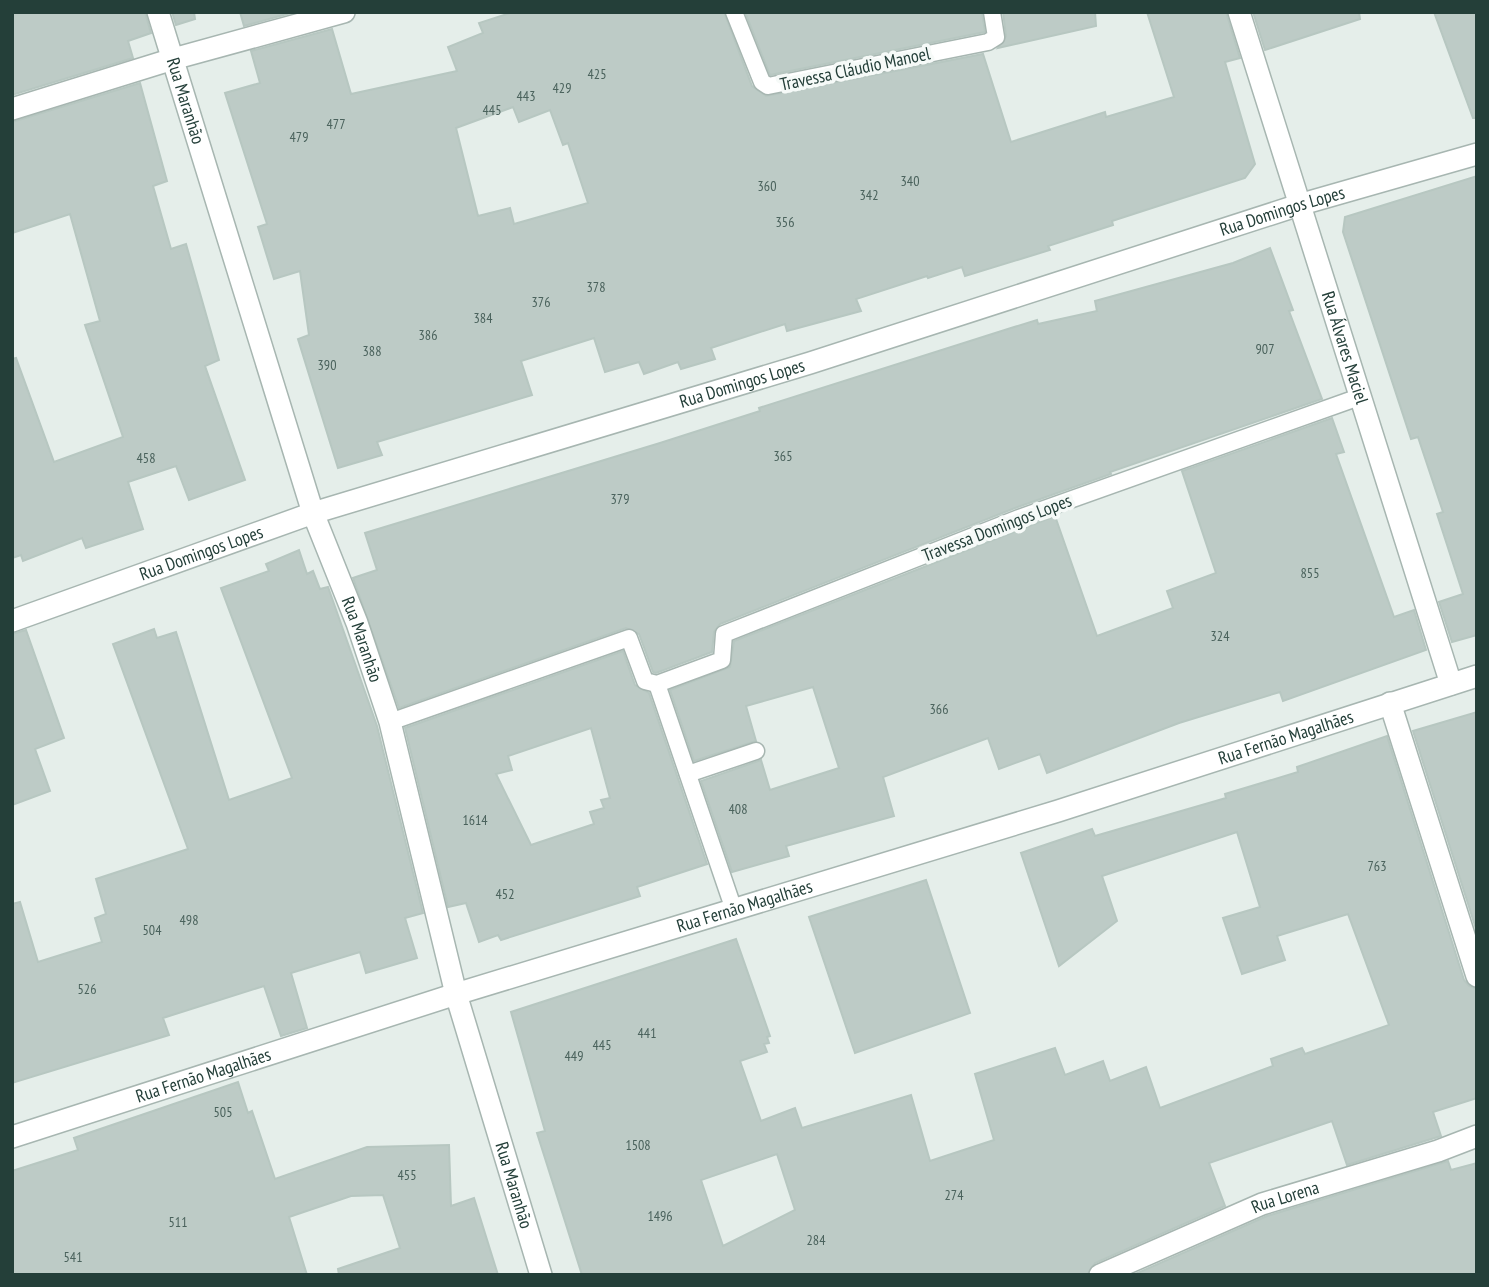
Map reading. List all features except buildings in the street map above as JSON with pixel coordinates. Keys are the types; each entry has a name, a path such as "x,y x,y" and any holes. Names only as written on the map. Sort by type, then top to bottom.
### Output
{"street":[{"name":"Rua Maranhão","path":"158,12 313,513 357,623 390,722 456,994 541,1275"},
{"path":"12,109 173,59 344,12"},
{"name":"Rua Álvares Maciel","path":"1239,12 1451,684"},
{"name":"Rua Domingos Lopes","path":"12,621 313,513 810,363 1301,204 1477,154"},
{"name":"Rua Fernão Magalhães","path":"12,1137 456,994 1058,811 1477,676"},
{"path":"1390,703 1477,976"},
{"name":"Rua Lorena","path":"1100,1275 1262,1204 1477,1136"}],"lane":[{"name":"Travessa Cláudio Manoel","path":"734,12 762,82 768,86 988,43 996,37 992,12"},
{"name":"Travessa Domingos Lopes","path":"657,684 722,660 724,634 1019,518 1362,396"},
{"path":"390,722 629,638 645,681 657,684 734,910"},
{"path":"688,774 757,751"}]}
